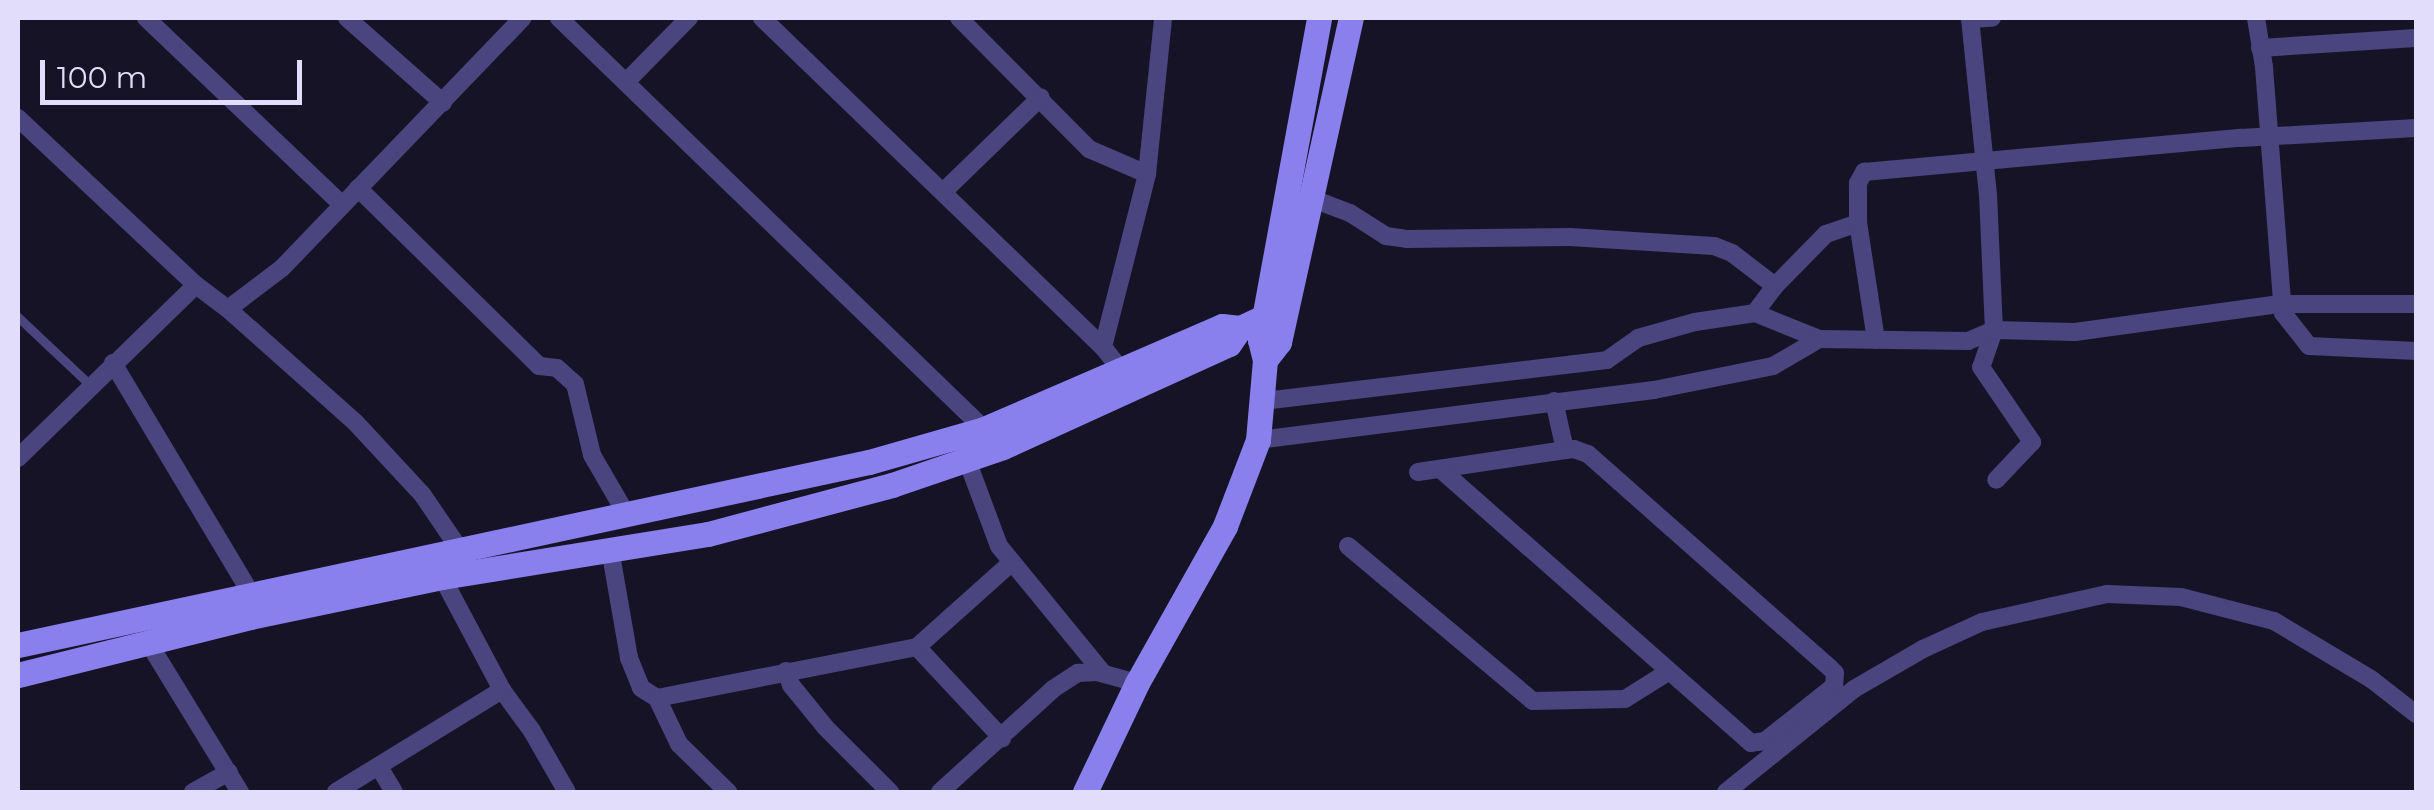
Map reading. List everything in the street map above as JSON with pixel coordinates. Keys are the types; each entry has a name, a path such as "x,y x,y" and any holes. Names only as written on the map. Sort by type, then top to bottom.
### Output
{"street":[{"path":"146,18 341,204"},
{"path":"348,18 443,103"},
{"path":"228,310 282,268 523,18"},
{"path":"559,18 626,82 970,442 999,546 1103,673"},
{"path":"626,82 690,18"},
{"path":"762,18 1103,346 1121,370"},
{"path":"1103,346 1147,174 1163,18"},
{"path":"1085,792 1136,683 1225,526 1258,440 1265,360 1278,342 1275,311 1319,18"},
{"path":"18,645 708,534 970,442 1228,344 1240,328 1275,311 1352,18"},
{"path":"1992,18 1970,18 1994,330 1982,358 1982,372 2029,432 2032,442 1996,480"},
{"path":"2256,18 2269,137 2280,304 2291,326 2309,346 2416,351"},
{"path":"968,20 1089,149 1147,174"},
{"path":"2260,48 2416,38"},
{"path":"943,192 1041,97"},
{"path":"18,118 196,284 355,422 443,520 458,547"},
{"path":"1876,340 1858,224 1858,183 1864,172 2416,128"},
{"path":"358,188 539,366 557,368 575,384 592,454 625,512"},
{"path":"1308,197 1350,213 1386,236 1407,239 1570,237 1700,243 1732,253 1775,286"},
{"path":"1755,314 1775,286 1826,234 1858,224"},
{"path":"18,458 89,384 196,284"},
{"path":"1264,401 1607,360 1638,338 1695,322 1755,314 1819,339 1968,341 1994,330 2075,332 2280,304 2416,304"},
{"path":"18,675 148,642 251,606 458,547 970,442 1222,326 1240,328"},
{"path":"1258,440 1654,390 1773,366 1819,339"},
{"path":"1607,360 1612,393"},
{"path":"112,363 251,606"},
{"path":"1554,401 1565,450"},
{"path":"1418,472 1565,450 1588,454 1829,667 1836,680 1826,694 1758,744 1744,738 1440,469"},
{"path":"1348,546 1534,701 1624,700 1668,672"},
{"path":"610,549 629,658 641,688 657,698 679,744 728,792"},
{"path":"657,698 917,647 1012,563"},
{"path":"442,577 502,690 532,731 567,792"},
{"path":"1726,792 1854,689 1923,650 1982,622 2054,602 2107,594 2181,597 2274,621 2371,679 2416,714"},
{"path":"148,642 240,792"},
{"path":"917,647 1002,738"},
{"path":"786,671 791,685 826,728 890,792"},
{"path":"940,792 1053,689 1078,674 1103,673 1136,683"},
{"path":"336,792 502,690"},
{"path":"379,767 394,792"},
{"path":"194,792 229,772"}],"lane":[{"path":"18,317 89,384"}]}
